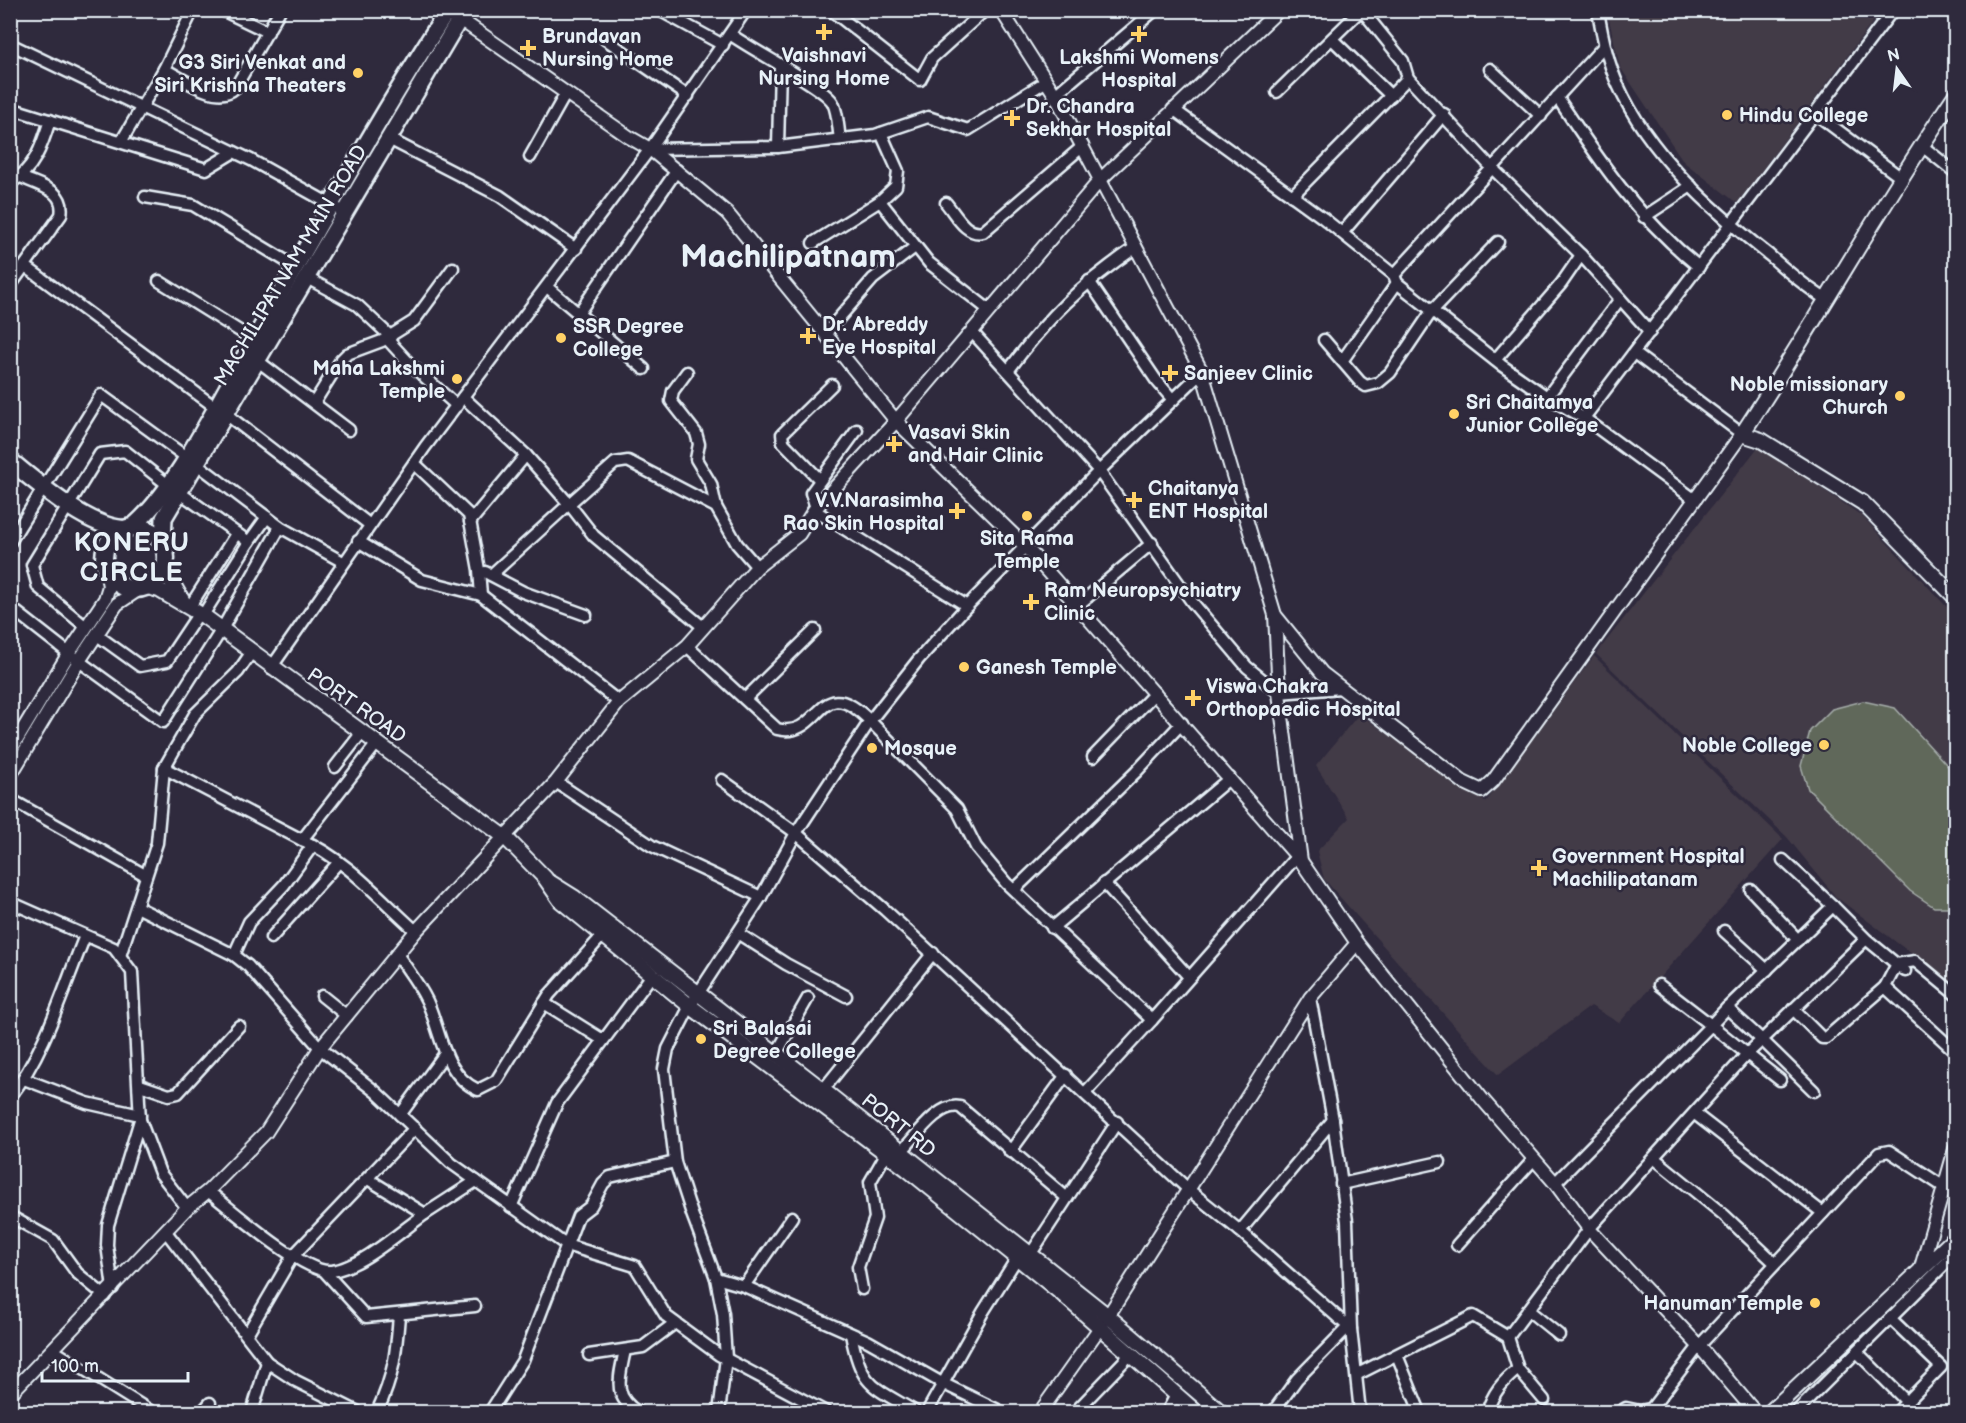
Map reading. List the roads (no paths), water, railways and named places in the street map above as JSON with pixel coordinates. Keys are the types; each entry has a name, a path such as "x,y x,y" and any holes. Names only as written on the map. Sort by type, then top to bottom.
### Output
{"highway":[{"path":"10,461 44,488 92,519 112,528 150,531 163,544 166,563 163,573 143,588 119,586 106,572 105,536 92,519"},
{"path":"106,544 128,528"}],"main road":[{"name":"MACHILIPATNAM MAIN ROAD","path":"163,544 164,518 174,489 221,411 258,361 302,272 339,209 388,139 453,12"},
{"name":"MACHILIPATNAM MAIN ROAD","path":"339,209 374,129 453,12"},
{"path":"1956,94 1921,145 1893,171 1864,241 1819,295 1742,434 1761,440 1863,503 1956,598"},
{"name":"MACHILIPATNAM MAIN ROAD","path":"221,411 254,340 302,272"},
{"name":"MACHILIPATNAM MAIN ROAD","path":"128,528 174,489"},
{"name":"PORT ROAD","path":"166,563 171,581 194,611"},
{"name":"PORT ROAD","path":"143,588 194,611 222,629 271,668 363,731 504,837 545,878"},
{"path":"545,878 561,901 690,1006 1024,1256"},
{"name":"PORT RD","path":"545,878 575,898 823,1090 1104,1321 1221,1413"},
{"path":"1770,1413 1956,1237"},
{"path":"1104,1321 1130,1355 1196,1413"}],"street":[{"path":"122,142 140,107 164,69 193,10"},
{"path":"222,10 267,32"},
{"path":"164,69 215,94 229,94 235,88 280,10"},
{"path":"659,10 723,45"},
{"path":"271,668 414,463 650,149 746,10"},
{"path":"832,11 920,80 932,58 985,10"},
{"path":"1001,10 1055,95 1202,372 1275,615 1279,693 1299,858 1085,1093"},
{"path":"1055,95 1155,10"},
{"path":"10,1394 166,1233 187,1208 208,1191 266,1132 320,1048 397,954 556,782 619,702 687,646 757,567 799,534 815,509 896,421 1101,179 1279,10"},
{"path":"1277,92 1361,10 1403,61 1408,78 1493,169 1581,255 1650,332"},
{"path":"1598,10 1604,46 1618,87 1636,118 1691,186 1731,225 1819,295"},
{"path":"1584,418 1893,10"},
{"path":"453,12 566,93 650,149 727,213 896,421 1025,546 1230,777 1299,858 1357,943 1555,1183 1589,1229 1699,1346 1755,1413"},
{"path":"730,34 829,96 834,104 840,139"},
{"path":"606,39 688,96"},
{"path":"1332,39 1391,96"},
{"path":"10,44 234,152 339,209"},
{"path":"1342,361 1396,279 1604,46"},
{"path":"778,147 780,66"},
{"path":"1490,69 1541,116"},
{"path":"1292,196 1408,78"},
{"path":"650,149 778,147 881,133 928,117 968,130 1046,82"},
{"path":"530,157 566,93"},
{"path":"1557,97 1599,159 1644,217 1666,240 1699,267"},
{"path":"10,108 206,169 234,152"},
{"path":"1173,109 1342,233 1432,311 1495,360 1547,397 1584,418 1694,499"},
{"path":"1342,233 1444,114"},
{"path":"1816,114 1893,171"},
{"path":"10,183 21,177 43,145 50,120"},
{"path":"813,243 880,201 896,186 899,178 881,133"},
{"path":"388,139 500,196 576,249"},
{"path":"1921,145 1956,173"},
{"path":"946,203 969,231 983,232 1083,146"},
{"path":"578,314 677,170"},
{"path":"10,286 61,215 63,204 58,194 21,177"},
{"path":"1644,217 1691,186"},
{"path":"145,197 193,205 357,306 389,338 416,370 526,455 594,536 703,627"},
{"path":"880,201 929,263 989,310"},
{"path":"1324,340 1366,386 1378,384 1390,373 1432,311 1498,242"},
{"path":"826,333 867,285 915,247"},
{"path":"1008,371 1043,324 1089,280 1136,247"},
{"path":"1495,360 1561,284 1581,255"},
{"path":"25,266 370,525"},
{"path":"314,403 341,360 348,354 389,338 414,321 453,268"},
{"path":"159,280 254,340"},
{"path":"1089,280 1156,380 1173,400"},
{"path":"547,287 644,369"},
{"path":"1547,397 1620,298"},
{"path":"972,332 1099,471 1192,602 1247,668 1279,693 1341,688"},
{"path":"1275,615 1322,673 1463,782 1482,791 1493,781 1742,434 1634,353"},
{"path":"258,361 349,430"},
{"path":"687,372 674,391 671,401 696,433 699,444 696,459 711,484 716,507 737,544 757,567"},
{"path":"719,1413 726,1358 723,1314 717,1278 675,1162 664,1069 668,1049 690,1006 739,934 796,833 870,722 919,659 1025,546 1202,372"},
{"path":"820,480 782,438 784,431 832,385"},
{"path":"10,542 101,395 280,527 343,562"},
{"path":"857,430 810,497 815,509 967,606"},
{"path":"86,627 38,587 32,565 100,454 125,451 249,542"},
{"path":"470,522 526,455"},
{"path":"491,575 615,463 622,460 635,464 663,482 716,507"},
{"path":"414,463 469,515 481,595"},
{"path":"194,611 267,517"},
{"path":"10,607 163,722 222,629 280,527"},
{"path":"97,635 140,666 167,661 236,534"},
{"path":"358,541 422,580 481,595 619,702"},
{"path":"1077,606 1152,543"},
{"path":"479,570 523,592 586,615"},
{"path":"10,776 74,657 86,627 105,599 110,586 106,572"},
{"path":"10,752 74,657 97,635 117,604 143,588"},
{"path":"745,699 815,630"},
{"path":"687,646 777,729 787,731 797,729 832,702 840,700 855,707 957,809 976,847 1014,890 1152,1020"},
{"path":"120,956 157,843 164,768 195,714 238,672 251,653"},
{"path":"1093,757 1155,693"},
{"path":"1014,890 1136,772 1182,723"},
{"path":"335,767 363,731"},
{"path":"302,840 378,742"},
{"path":"164,768 313,845 338,863 416,931"},
{"path":"1052,928 1230,777"},
{"path":"722,780 796,833 933,953 1189,1190 1240,1231 1350,1328"},
{"path":"556,782 652,846 761,897"},
{"path":"10,800 145,875"},
{"path":"234,955 249,922 285,885 313,845"},
{"path":"1783,860 1866,939 1901,967"},
{"path":"271,938 338,863"},
{"path":"1104,883 1189,977"},
{"path":"1751,890 1797,940"},
{"path":"10,902 114,948 132,972 140,1085 140,1118 108,1225 109,1292"},
{"path":"1555,1183 1727,1008 1833,906"},
{"path":"136,907 234,955 248,966 320,1048 415,1128 451,1162 511,1207 566,1245 635,1266 666,1316 675,1323 726,1358 826,1413"},
{"path":"1724,931 1767,970"},
{"path":"739,934 786,964 846,996"},
{"path":"397,954 426,998 444,1055 472,1088 478,1090 496,1081 544,1003 603,935"},
{"path":"10,1097 24,1079 85,936"},
{"path":"1508,1337 1589,1229 1747,1054 1866,939"},
{"path":"1040,1413 1104,1321 1310,998 1357,943"},
{"path":"823,1090 933,953"},
{"path":"1793,1009 1822,1038 1826,1038 1885,987 1901,967 1915,961 1956,995"},
{"path":"511,1207 557,1103 652,975"},
{"path":"1659,985 1780,1080"},
{"path":"1885,987 1956,1052"},
{"path":"322,996 347,1016"},
{"path":"776,1054 808,998"},
{"path":"1310,998 1333,1120 1347,1221 1350,1328 1358,1374 1360,1413"},
{"path":"544,1003 603,1040"},
{"path":"1727,1008 1814,1091"},
{"path":"140,1085 169,1095 178,1093 239,1026"},
{"path":"400,1115 444,1055"},
{"path":"1010,1152 1066,1075"},
{"path":"24,1079 87,1103 140,1118"},
{"path":"901,1152 942,1110 953,1106 960,1107 1010,1152 1067,1198"},
{"path":"1695,1114 1823,1213"},
{"path":"140,1118 160,1173 187,1208"},
{"path":"1240,1231 1333,1120"},
{"path":"927,1413 942,1383 1024,1256 1067,1198 1117,1122"},
{"path":"247,1334 292,1257 415,1128"},
{"path":"1920,1272 1956,1146"},
{"path":"1619,1413 1626,1408 1640,1411 1651,1409 1699,1346 1879,1153 1889,1151 1944,1187"},
{"path":"862,1289 858,1267 875,1218 870,1182 886,1154"},
{"path":"1654,1158 1724,1215 1775,1263"},
{"path":"1457,1245 1534,1159"},
{"path":"490,1413 523,1360 578,1216 591,1206 606,1179 675,1162"},
{"path":"1341,1184 1440,1162"},
{"path":"368,1179 425,1214"},
{"path":"325,1272 351,1265 476,1181"},
{"path":"208,1191 292,1257 325,1272 366,1317 475,1306"},
{"path":"10,1216 53,1240 77,1273 109,1292"},
{"path":"744,1286 792,1217"},
{"path":"166,1233 267,1362 296,1382 358,1413"},
{"path":"1796,1413 1956,1253"},
{"path":"717,1278 744,1286 851,1334 1002,1413"},
{"path":"1528,1310 1558,1335"},
{"path":"377,1413 391,1381 396,1358 399,1315"},
{"path":"1358,1374 1473,1316 1508,1337 1518,1369 1544,1400"},
{"path":"1890,1318 1941,1367 1897,1413"},
{"path":"589,1355 643,1347 675,1323"},
{"path":"1863,1323 1874,1335"},
{"path":"1273,1413 1297,1379 1350,1328"},
{"path":"851,1334 856,1362 870,1385 916,1413"},
{"path":"53,1350 152,1413"},
{"path":"625,1350 619,1390 622,1400 638,1413"},
{"path":"1857,1352 1907,1402"},
{"path":"1075,1413 1130,1355"},
{"path":"1398,1355 1420,1413"},
{"path":"252,1413 267,1362"},
{"path":"1487,1413 1492,1397 1503,1381 1518,1369"},
{"path":"1167,1413 1176,1395"},
{"path":"202,1413 210,1403"}],"place":[{"name":"Vaishnavi Nursing Home","path":"824,32"},
{"name":"Lakshmi Womens Hospital","path":"1139,34"},
{"name":"Brundavan Nursing Home","path":"528,48"},
{"name":"G3 Siri Venkat and Siri Krishna Theaters","path":"358,73"},
{"name":"Hindu College","path":"1727,115"},
{"name":"Dr. Chandra Sekhar Hospital","path":"1012,118"},
{"name":"Dr. Abreddy Eye Hospital","path":"808,336"},
{"name":"SSR Degree College","path":"561,338"},
{"name":"Sanjeev Clinic","path":"1170,373"},
{"name":"Maha Lakshmi Temple","path":"457,379"},
{"name":"Noble missionary Church","path":"1900,396"},
{"name":"Sri Chaitamya Junior College","path":"1454,414"},
{"name":"Vasavi Skin and Hair Clinic","path":"894,444"},
{"name":"Chaitanya ENT Hospital","path":"1134,500"},
{"name":"V.V.Narasimha Rao Skin Hospital","path":"957,511"},
{"name":"Sita Rama Temple","path":"1027,516"},
{"name":"Ram Neuropsychiatry Clinic","path":"1031,602"},
{"name":"Ganesh Temple","path":"964,667"},
{"name":"Viswa Chakra Orthopaedic Hospital","path":"1193,698"},
{"name":"Noble College","path":"1824,745"},
{"name":"Mosque","path":"872,748"},
{"name":"Government Hospital Machilipatanam","path":"1539,868"},
{"name":"Sri Balasai Degree College","path":"701,1039"},
{"name":"Hanuman Temple","path":"1815,1303"}],"district":[{"name":"Machilipatnam","path":"788,256"},
{"name":"KONERU CIRCLE","path":"132,557"}]}
